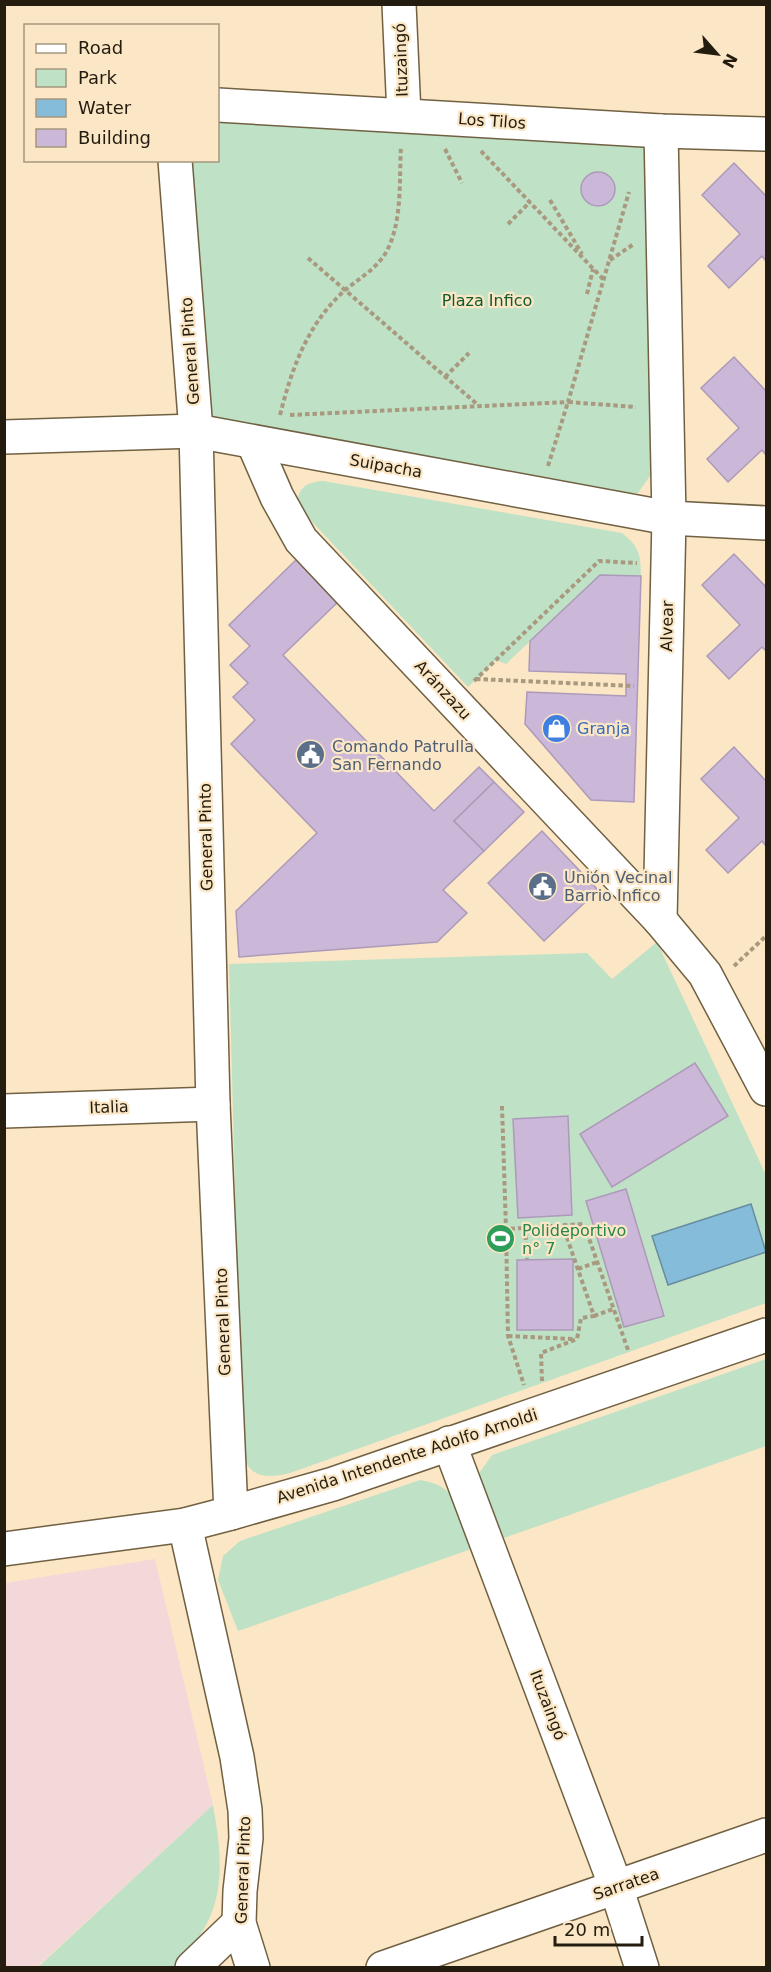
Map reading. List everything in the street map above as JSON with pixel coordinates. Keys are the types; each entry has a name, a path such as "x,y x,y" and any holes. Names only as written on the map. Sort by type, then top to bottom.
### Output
{"street":[{"name":"Ituzaingó","path":"399,4 404,115"},
{"name":"Los Tilos","path":"219,105 661,131 766,134"},
{"name":"Alvear","path":"660,920 669,518 661,131"},
{"name":"General Pinto","path":"175,162 196,431 213,1104 231,1513"},
{"name":"Suipacha","path":"4,437 196,431 269,434 540,495 669,518 766,522"},
{"name":"Aránzazu","path":"269,434 277,497 301,540 464,690 660,920"},
{"path":"660,920 712,986 766,1089"},
{"name":"Italia","path":"4,1111 213,1104"},
{"name":"Avenida Intendente Adolfo Arnoldi","path":"4,1549 185,1525 231,1513 333,1484 766,1335"},
{"name":"Ituzaingó","path":"449,1443 616,1887 642,1968"},
{"name":"General Pinto","path":"185,1525 237,1757 245,1810 246,1838 239,1923 253,1968"},
{"name":"Sarratea","path":"383,1968 766,1835"},
{"path":"192,1968 239,1923"}],"path":[{"path":"404,115 396,221 392,238 376,265 344,291 319,320 298,354 269,434 479,406 568,402 667,409"},
{"path":"449,118 603,279"},
{"path":"540,495 633,181"},
{"path":"550,200 585,260"},
{"path":"508,224 530,202"},
{"path":"308,258 479,406"},
{"path":"587,294 593,268"},
{"path":"445,377 469,353"},
{"path":"464,690 599,561 668,565"},
{"path":"464,690 665,687"},
{"path":"712,986 766,936"},
{"path":"502,1106 508,1336 539,1413"},
{"path":"506,1229 584,1224 638,1379"},
{"path":"563,1226 594,1316"},
{"path":"525,1228 528,1259"},
{"path":"578,1269 597,1262"},
{"path":"577,1339 581,1318 614,1309"},
{"path":"508,1336 577,1339"},
{"path":"539,1413 541,1353 577,1339"}],"shaded area":[{"path":"155,1559 213,1805 37,1967 5,1968 5,1583"}],"green space":[{"name":"Plaza Infico","path":"219,121 647,145 652,473 638,493 625,493 228,425 216,420 210,410 191,162 219,162"},
{"path":"323,481 622,533 632,542 638,552 641,576 600,575 506,664 496,660 468,687 298,507 299,495 303,488"},
{"name":"Polideportivo n° 7","path":"657,942 766,1175 766,1303 290,1473 266,1476 253,1471 242,1451 229,964 587,953 612,979"},
{"path":"766,1359 766,1446 504,1538 479,1482 480,1472 492,1455"},
{"path":"420,1480 433,1483 451,1495 463,1513 477,1547 238,1631 218,1580 223,1556 240,1541"},
{"path":"213,1805 220,1873 217,1893 212,1912 203,1931 190,1949 172,1967 37,1968"}],"water":[{"path":"751,1204 766,1252 668,1285 652,1236"}],"building":[{"path":"734,163 766,196 766,261 762,256 729,288 708,266 740,234 702,195"},
{"path":"598,172 610,177 615,189 610,201 598,206 586,201 581,189 586,177"},
{"path":"734,357 766,391 766,455 762,450 728,482 707,459 739,428 701,388"},
{"path":"734,554 766,587 766,651 762,647 729,679 707,656 740,625 702,585"},
{"name":"Comando Patrulla San Fernando","path":"299,557 341,599 283,655 434,811 479,767 494,782 454,821 484,851 443,890 467,913 437,942 239,957 236,911 317,833 231,744 255,720 233,697 248,683 230,665 250,646 229,625"},
{"path":"600,575 641,576 634,802 591,800 525,724 527,692 626,696 626,674 529,671 530,641"},
{"path":"734,747 766,781 766,846 762,841 728,873 706,850 739,818 701,779"},
{"path":"494,782 524,812 484,851 454,821"},
{"name":"Unión Vecinal Barrio Infico","path":"542,831 598,890 544,941 488,883"},
{"path":"695,1063 728,1116 612,1187 580,1134"},
{"path":"568,1116 572,1215 518,1218 513,1119"},
{"name":"Polideportivo n° 7","path":"626,1189 664,1316 624,1327 586,1201"},
{"path":"573,1259 573,1330 517,1330 517,1260"}],"place":[{"name":"Granja","path":"556,728"},
{"name":"Comando Patrulla San Fernando","path":"311,755"},
{"name":"Unión Vecinal Barrio Infico","path":"543,886"},
{"name":"Polideportivo n° 7","path":"501,1239"}]}
